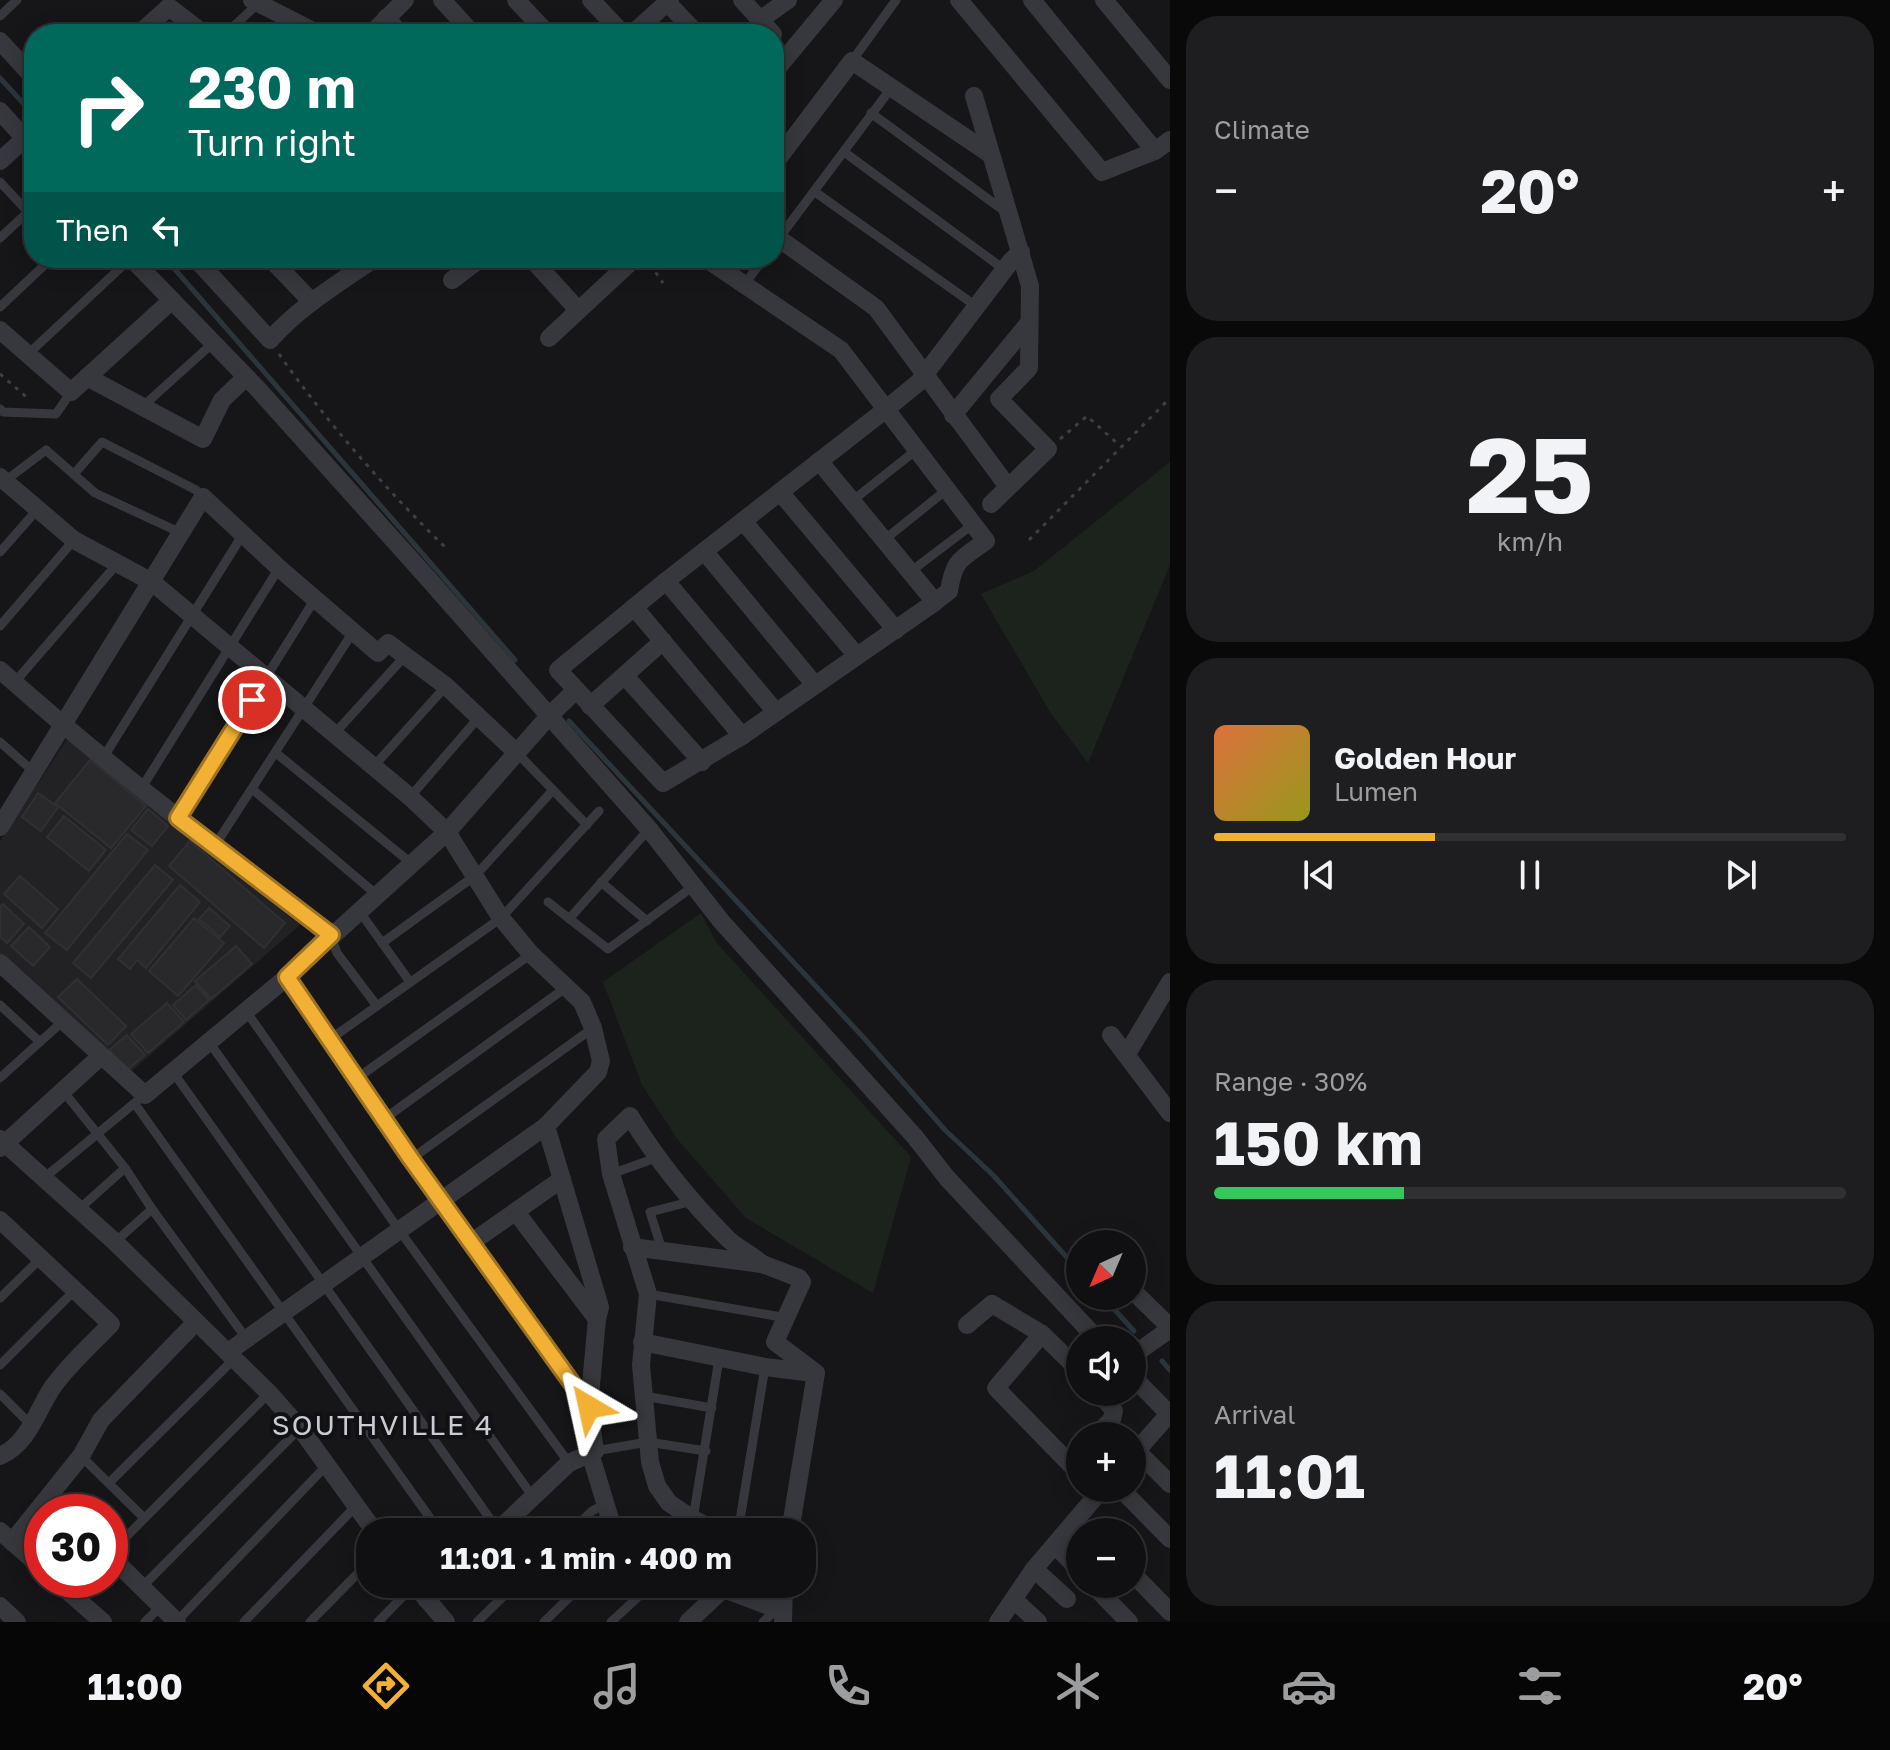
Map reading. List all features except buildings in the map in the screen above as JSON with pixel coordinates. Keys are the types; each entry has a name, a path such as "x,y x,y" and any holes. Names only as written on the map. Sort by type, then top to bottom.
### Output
{"street":[{"path":"380,24 405,0"},
{"path":"442,0 464,24"},
{"path":"516,0 539,24"},
{"path":"591,0 614,24"},
{"path":"742,0 764,24"},
{"path":"760,20 788,0"},
{"path":"784,59 834,0"},
{"path":"959,0 1102,172 1162,146 1032,0"},
{"path":"1104,0 1170,80"},
{"path":"643,24 667,1 688,24"},
{"path":"256,2 296,24"},
{"path":"150,24 173,3 194,24"},
{"path":"386,18 392,24"},
{"path":"0,41 24,67"},
{"path":"784,46 789,52"},
{"path":"784,151 852,61 990,154"},
{"path":"974,96 1030,286 1029,368 999,399 1048,449 991,504"},
{"path":"0,111 24,133"},
{"path":"0,161 24,144"},
{"path":"784,245 876,308 1008,487"},
{"path":"719,268 841,350 885,410 915,451 945,491 986,541 956,563 949,591 935,602 742,736 663,783 558,670 666,581 885,410 925,374 1021,252"},
{"path":"141,268 246,377 549,716 649,829 721,921 915,1137 947,1178 1085,1326"},
{"path":"204,268 270,340 346,268"},
{"path":"280,268 312,302"},
{"path":"452,280 468,268"},
{"path":"540,268 578,310"},
{"path":"549,338 578,310 612,268"},
{"path":"0,330 71,392 172,300"},
{"path":"953,415 1028,324"},
{"path":"87,377 203,439 222,400 246,377"},
{"path":"819,461 935,602"},
{"path":"1,478 74,540 152,582 410,797 447,832 501,918 531,954 582,1002 593,1028 601,1061 598,1072 546,1126 246,1338 232,1355"},
{"path":"780,492 896,630"},
{"path":"3,816 35,773 203,497 279,568 378,653 388,643 446,686 517,753"},
{"path":"743,521 857,656"},
{"path":"704,551 815,685"},
{"path":"666,581 776,712"},
{"path":"634,607 742,736"},
{"path":"590,706 663,641"},
{"path":"7,676 141,789 331,935"},
{"path":"625,676 702,762"},
{"path":"0,963 101,1056 140,1099 287,977 447,832 549,716 576,690"},
{"path":"287,977 411,1159 589,1407"},
{"path":"1127,1054 1163,1010 1170,982"},
{"path":"1111,1035 1167,1103"},
{"path":"101,1056 1,1143 115,1242 269,1393 300,1428 365,1518"},
{"path":"692,1518 669,1503 657,1486 648,1442 642,1342 648,1294 611,1174 606,1139 630,1116 656,1158 730,1241 762,1264 802,1282 775,1342 816,1373"},
{"path":"546,1126 599,1303 589,1407 592,1452 610,1518"},
{"path":"472,1242 562,1179"},
{"path":"516,1212 597,1319"},
{"path":"0,1456 7,1453 32,1426 53,1387 111,1324 2,1225"},
{"path":"632,1247 762,1264"},
{"path":"967,1325 992,1304 1042,1334 1066,1357"},
{"path":"1146,1304 1170,1328 1146,1346"},
{"path":"51,1494 81,1456 101,1420 195,1323"},
{"path":"1042,1334 996,1388 1066,1460"},
{"path":"642,1342 719,1359 816,1373"},
{"path":"792,1518 816,1373"},
{"path":"1146,1390 1170,1415 1146,1440"},
{"path":"511,1518 569,1463 592,1452"},
{"path":"1146,1463 1170,1484"},
{"path":"1078,1518 1091,1502"},
{"path":"1134,1502 1170,1539"},
{"path":"24,1520 6,1536 24,1552"},
{"path":"998,1622 1034,1569 1066,1532"},
{"path":"1055,1545 1066,1556"},
{"path":"1034,1569 1067,1599"},
{"path":"128,1573 177,1622"},
{"path":"1146,1587 1170,1612"},
{"path":"76,1598 103,1622"},
{"path":"426,1598 446,1622"},
{"path":"688,1622 707,1598"},
{"path":"740,1598 776,1615"},
{"path":"1106,1598 1129,1622"},
{"path":"1014,1600 1038,1622"},
{"path":"0,1606 17,1622"}],"lane":[{"path":"0,16 17,0"},
{"path":"852,61 896,0"},
{"path":"235,24 256,2"},
{"path":"784,229 892,87"},
{"path":"871,113 1011,216"},
{"path":"844,152 1005,270"},
{"path":"0,182 24,208"},
{"path":"815,192 976,306"},
{"path":"0,238 24,216"},
{"path":"0,307 41,268"},
{"path":"27,355 120,268"},
{"path":"744,285 757,268"},
{"path":"142,407 213,343"},
{"path":"0,409 3,412 56,414 71,392"},
{"path":"74,474 102,442 196,490 203,497"},
{"path":"1,478 46,450 95,493 181,533"},
{"path":"852,501 915,451"},
{"path":"884,540 945,491"},
{"path":"0,552 37,510"},
{"path":"910,572 972,525"},
{"path":"103,758 243,534"},
{"path":"0,626 74,540"},
{"path":"7,676 117,564"},
{"path":"141,789 279,568"},
{"path":"178,818 315,599"},
{"path":"214,847 354,632"},
{"path":"335,733 405,656"},
{"path":"374,766 446,686"},
{"path":"410,797 480,716"},
{"path":"0,742 35,773"},
{"path":"276,753 411,863"},
{"path":"517,753 587,825"},
{"path":"252,789 378,896"},
{"path":"382,943 476,875 553,790"},
{"path":"329,1040 501,918 599,811"},
{"path":"569,919 649,829"},
{"path":"601,882 647,921"},
{"path":"548,902 608,949 695,885"},
{"path":"360,912 410,982"},
{"path":"331,935 337,953 377,1006"},
{"path":"356,1079 531,954"},
{"path":"384,1119 568,986"},
{"path":"0,1005 40,1042"},
{"path":"246,1011 399,1230 569,1463"},
{"path":"1,1075 62,1022"},
{"path":"411,1159 593,1028"},
{"path":"209,1042 533,1497"},
{"path":"173,1072 488,1518"},
{"path":"63,1090 125,1168 246,1338"},
{"path":"44,1178 140,1099 430,1518"},
{"path":"611,1174 656,1158"},
{"path":"78,1210 125,1168"},
{"path":"662,1252 650,1212 693,1201"},
{"path":"115,1242 152,1209"},
{"path":"0,1298 41,1258"},
{"path":"0,1365 75,1290"},
{"path":"648,1294 788,1318"},
{"path":"109,1483 232,1355"},
{"path":"693,1518 719,1359"},
{"path":"740,1518 765,1367"},
{"path":"128,1535 269,1393"},
{"path":"0,1394 32,1426"},
{"path":"643,1395 712,1408"},
{"path":"142,1587 300,1428"},
{"path":"592,1452 648,1442 706,1451"},
{"path":"81,1456 144,1518"},
{"path":"177,1622 327,1465"},
{"path":"585,1518 605,1504"},
{"path":"244,1622 356,1506"},
{"path":"310,1622 356,1575"},
{"path":"378,1622 407,1598"},
{"path":"477,1622 502,1598"},
{"path":"544,1622 569,1598"},
{"path":"611,1622 637,1598"},
{"path":"145,1622 161,1606"}],"path":[{"path":"653,268 663,283"},
{"path":"270,340 301,385 368,464 446,548"},
{"path":"0,374 47,415"},
{"path":"1029,540 1170,398"},
{"path":"1048,449 1087,416 1120,446"}],"shaded area":[{"path":"1170,462 1170,565 1088,763 1050,712 981,594 1034,571"},
{"path":"67,739 300,925 126,1076 0,958 0,841"},
{"path":"701,913 716,942 911,1157 873,1293 746,1218 678,1140 642,1085 603,982"}],"waterway":[{"path":"0,78 24,104"},
{"path":"174,268 515,660"},
{"path":"569,721 864,1038 945,1130 993,1175 1066,1256"},
{"path":"1115,1310 1129,1326"},
{"path":"1162,1361 1170,1370"}],"district":[{"name":"SOUTHVILLE 4","path":"383,1425"}],"route":[{"path":"252,700 178,818 331,935 287,977 411,1159 589,1407"}]}
